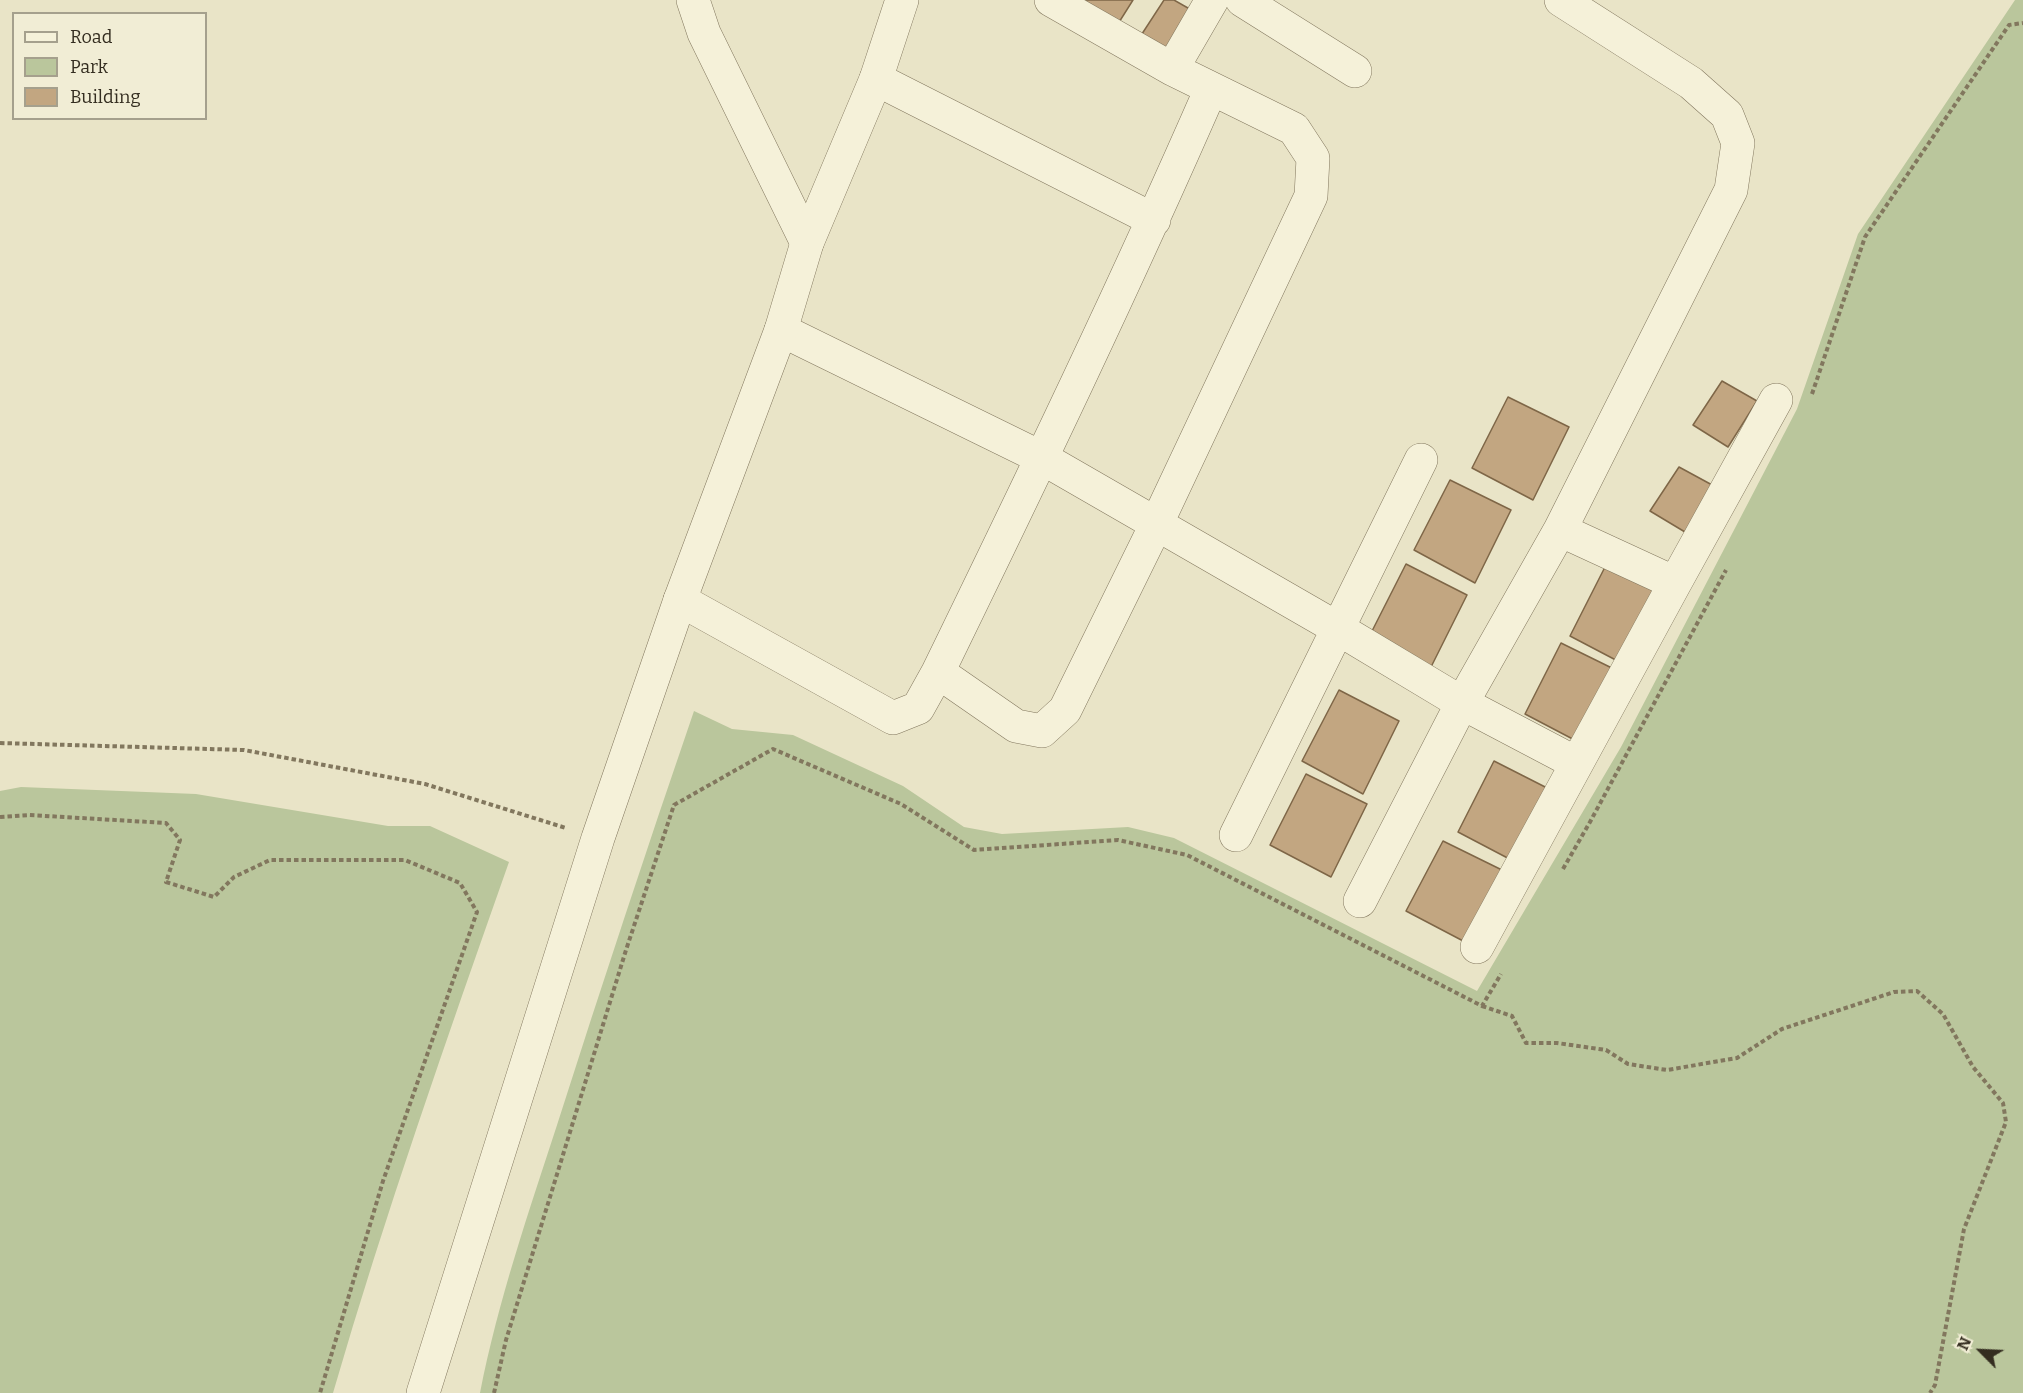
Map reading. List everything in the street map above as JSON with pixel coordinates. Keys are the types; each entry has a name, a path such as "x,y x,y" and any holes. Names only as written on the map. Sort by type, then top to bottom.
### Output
{"street":[{"path":"693,0 704,33 807,243"},
{"path":"423,1393 598,838 680,600 780,330 807,243 876,79 902,0"},
{"path":"938,672 1016,726 1042,731 1065,710 1156,525 1311,196 1313,158 1294,129 1172,69 1051,0"},
{"path":"1172,69 1212,0"},
{"path":"1242,0 1355,71"},
{"path":"1360,901 1462,703 1560,530 1731,190 1738,143 1727,115 1691,83 1561,0"},
{"path":"876,79 1154,220"},
{"path":"680,600 893,718 918,708 938,672 1042,458 1154,220 1211,89"},
{"path":"780,330 1042,458 1462,703 1576,763"},
{"path":"1477,948 1776,400"},
{"path":"1236,835 1421,460"},
{"path":"1560,530 1675,582"}],"path":[{"path":"0,743 244,750 425,784 598,838"},
{"path":"0,817 29,815 166,823 180,840 166,882 213,897 234,878 270,860 405,860 460,883 477,912 383,1181 320,1393"},
{"path":"1482,1006 1512,1017 1526,1043 1557,1043 1606,1050 1628,1064 1667,1070 1737,1059 1782,1029 1894,992 1917,991 1943,1014 1973,1067 2003,1103 2006,1122 1964,1229 1935,1385 1930,1393"}],"green space":[{"path":"2015,0 2023,0 2023,1393 480,1393 505,1290 525,1223 694,711 732,729 793,735 903,786 964,827 1002,834 1128,827 1174,838 1477,991 1621,747 1797,409 1858,234"},
{"path":"21,787 196,794 388,826 430,826 509,862 395,1193 333,1393 0,1393 0,791"}],"building":[{"path":"1084,0 1133,0 1116,27 1081,5"},
{"path":"1164,0 1174,0 1202,16 1173,62 1138,40"},
{"path":"1722,381 1757,401 1728,447 1693,425"},
{"path":"1508,397 1569,427 1533,500 1472,468"},
{"path":"1679,467 1714,486 1685,532 1650,511"},
{"path":"1450,480 1511,510 1475,583 1414,550"},
{"path":"1406,564 1467,595 1431,667 1370,635"},
{"path":"1606,565 1667,595 1631,668 1570,636"},
{"path":"1561,643 1622,673 1586,746 1525,714"},
{"path":"1339,690 1399,721 1363,794 1302,761"},
{"path":"1494,761 1555,792 1519,864 1458,832"},
{"path":"1306,774 1367,804 1331,877 1270,845"},
{"path":"1443,841 1504,871 1467,943 1406,911"}]}
